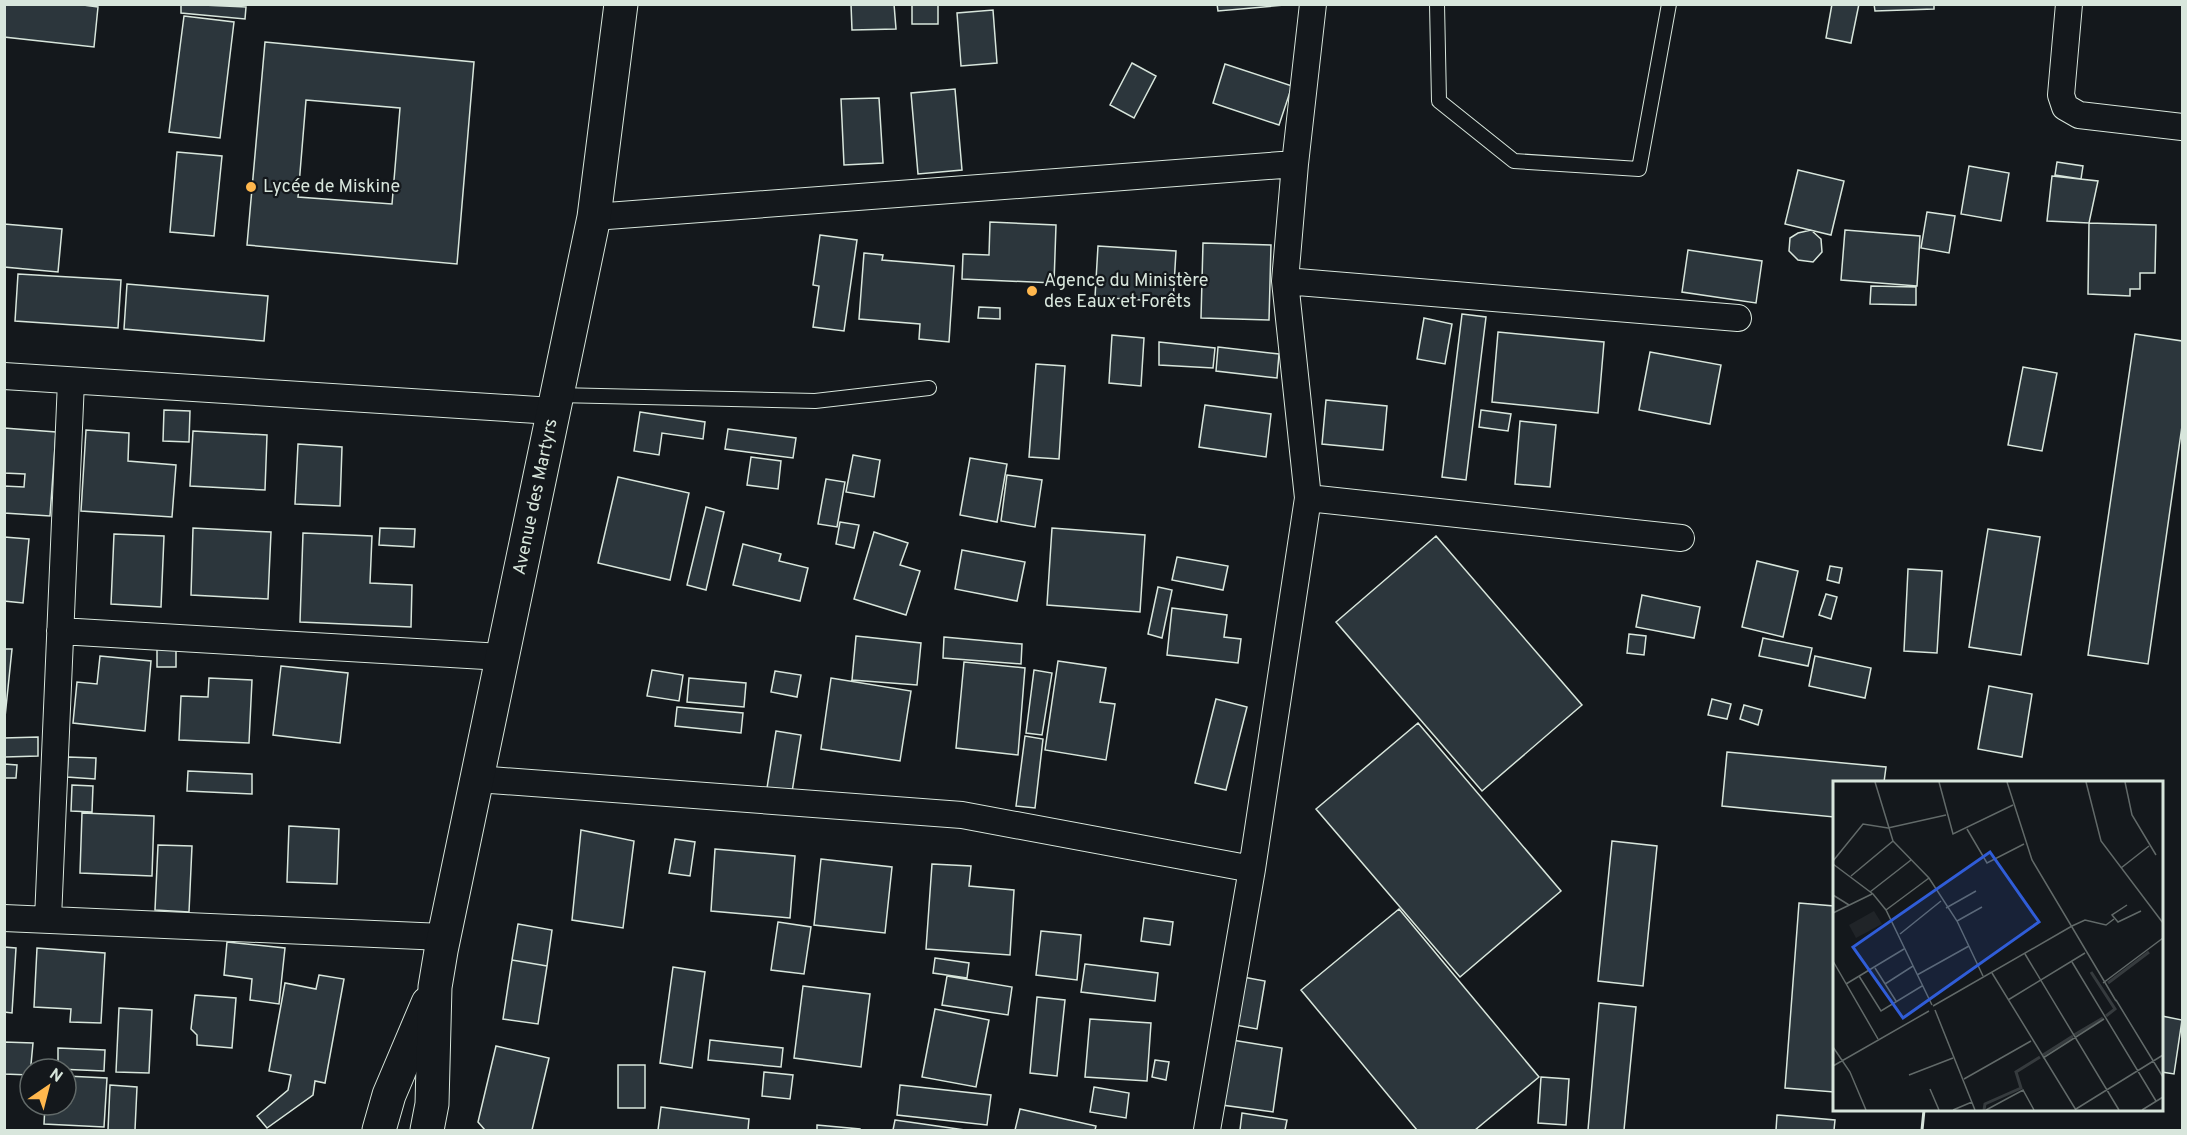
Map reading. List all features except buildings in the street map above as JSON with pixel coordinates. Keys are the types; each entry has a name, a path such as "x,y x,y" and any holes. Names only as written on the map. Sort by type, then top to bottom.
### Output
{"main road":[{"name":"Avenue des Martyrs","path":"427,1131 432,1104 435,987 443,937 594,217 621,4"},
{"name":"Avenue des Martyrs","path":"379,1131 389,1095 435,987"}],"street":[{"path":"1207,1131 1252,869 1308,498 1285,281 1295,164 1313,4"},
{"path":"2069,4 2061,95 2065,107 2079,115 2182,127"},
{"path":"594,217 1295,164"},
{"path":"1285,281 1738,318"},
{"path":"4,376 555,403"},
{"path":"48,919 71,381"},
{"path":"1308,498 1681,538"},
{"path":"60,631 502,657"},
{"path":"477,779 962,815 1252,869"},
{"path":"4,918 443,937"}],"lane":[{"path":"1437,4 1439,101 1514,161 1639,169 1669,4"},
{"path":"555,403 815,401 929,388"}],"wall":[{"path":"1922,1130 1924,1111"}],"place":[{"name":"Lycée de Miskine","path":"251,187"},
{"name":"Agence du Ministère des Eaux et Forêts","path":"1032,291"}]}
